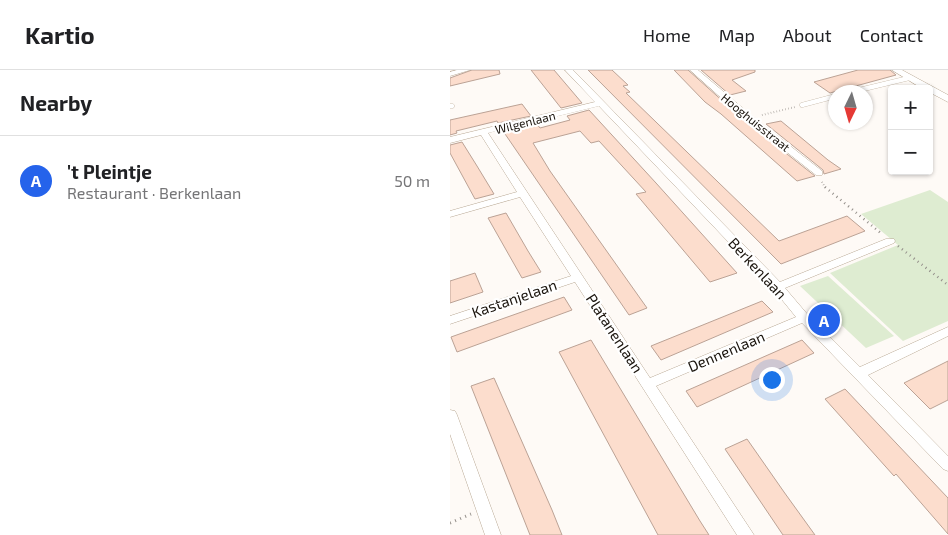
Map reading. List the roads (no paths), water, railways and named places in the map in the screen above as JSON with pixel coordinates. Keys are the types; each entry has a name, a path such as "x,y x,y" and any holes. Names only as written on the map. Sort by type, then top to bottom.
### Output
{"street":[{"path":"450,74 466,70"},
{"name":"Berkenlaan","path":"569,70 778,287 804,318 860,373 948,465"},
{"name":"Hooghuisstraat","path":"694,70 749,118 819,173"},
{"path":"896,70 948,99"},
{"name":"Wilgenlaan","path":"450,140 600,103"},
{"name":"Platanenlaan","path":"483,132 746,535"},
{"path":"450,214 523,193"},
{"path":"778,287 890,241"},
{"name":"Kastanjelaan","path":"450,320 578,277"},
{"name":"Dennenlaan","path":"648,384 804,318"},
{"path":"860,373 948,331"},
{"path":"450,415 493,535"}],"lane":[{"path":"873,87 909,78"},
{"path":"802,105 828,98"}],"place":[{"name":"'t Pleintje","path":"824,320"}]}
